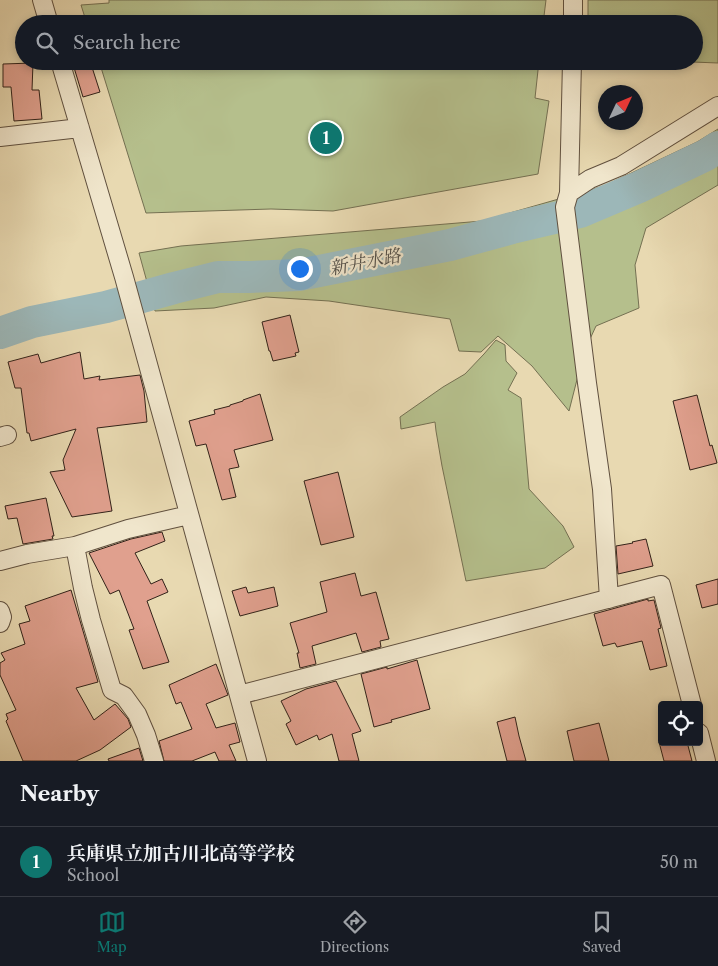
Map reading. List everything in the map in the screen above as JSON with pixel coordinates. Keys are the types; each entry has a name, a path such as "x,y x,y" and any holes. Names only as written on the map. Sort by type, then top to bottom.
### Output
{"street":[{"path":"42,0 46,15"},
{"path":"573,15 574,0"},
{"path":"63,70 124,277 257,761"},
{"path":"572,70 569,193 565,207 602,489 609,599"},
{"path":"569,193 590,179 621,166 718,106"},
{"path":"0,137 80,128"},
{"path":"0,561 27,554 75,546 128,528 189,515"},
{"path":"75,546 91,620 112,690 124,696 137,714 154,761"},
{"path":"238,695 661,585 691,701"},
{"path":"0,611 2,617 0,623"},
{"path":"702,746 706,761"}],"green space":[{"path":"109,0 546,0 544,15 84,15 81,5 109,3"},
{"path":"588,0 718,0 718,63 703,62 703,15 588,15"},
{"path":"102,70 538,70 535,98 549,101 538,174 333,211 271,209 146,213"},
{"path":"718,129 718,185 646,228 635,265 639,308 596,326 584,352 569,411 532,366 498,336 481,352 459,351 450,319 329,301 266,297 214,308 155,311 139,253 181,246 482,221 604,186 697,142"},
{"path":"496,340 505,345 506,361 517,373 508,390 521,398 529,489 563,526 574,547 545,568 466,581 442,466 435,422 401,429 400,417 465,374"}],"building":[{"path":"3,64 15,64 15,70 33,70 32,90 39,90 42,119 14,121 11,87 3,87"},
{"path":"75,70 93,70 100,92 83,97"},
{"path":"290,315 299,352 295,353 296,356 273,361 262,322"},
{"path":"80,352 84,379 100,376 99,380 140,375 144,391 147,422 97,428 112,511 72,517 50,472 65,470 63,460 76,429 31,441 29,433 27,433 21,388 15,388 8,362 38,354 41,363"},
{"path":"260,394 273,440 234,450 239,467 229,469 236,497 222,500 206,444 196,446 189,421 215,414 214,410"},
{"path":"697,395 710,446 712,445 717,463 690,470 673,401"},
{"path":"338,472 354,537 321,545 304,481"},
{"path":"46,498 53,539 23,544 17,518 8,519 5,506"},
{"path":"162,532 165,541 135,553 151,584 162,579 168,592 147,601 169,662 143,669 129,630 134,629 119,590 110,594 89,553 131,539"},
{"path":"646,539 653,566 618,574 616,546"},
{"path":"355,573 361,596 376,592 389,639 380,641 381,647 362,652 356,633 312,646 316,664 300,668 297,653 299,653 290,623 327,612 320,582"},
{"path":"718,579 718,604 702,608 696,585"},
{"path":"246,587 248,593 274,587 278,606 240,616 232,591"},
{"path":"71,590 98,682 76,688 94,720 115,704 128,719 131,727 100,750 76,761 23,761 6,721 8,719 6,714 16,710 0,675 0,663 5,660 1,653 25,644 19,624 30,621 25,606"},
{"path":"648,599 648,601 654,600 661,628 658,629 667,666 650,670 642,641 617,647 615,643 603,646 594,614"},
{"path":"417,660 430,709 374,727 361,674"},
{"path":"216,664 228,695 206,704 216,728 235,723 240,742 229,745 236,761 219,761 215,752 192,761 164,761 159,741 192,729 181,702 176,704 169,685"},
{"path":"336,681 361,731 352,734 359,761 339,761 332,734 319,740 317,735 296,745 286,724 291,721 281,701 306,689"},
{"path":"515,717 526,761 507,761 497,722"},
{"path":"599,723 609,761 574,761 567,731"},
{"path":"660,746 688,746 692,761 664,761"},
{"path":"139,748 143,761 109,761 108,759"}],"waterway":[{"name":"新井水路","path":"0,333 32,322 106,307 218,277 299,275 450,245 580,212 639,187 706,155 718,147"}],"place":[{"name":"兵庫県立加古川北高等学校","path":"326,138"}]}
